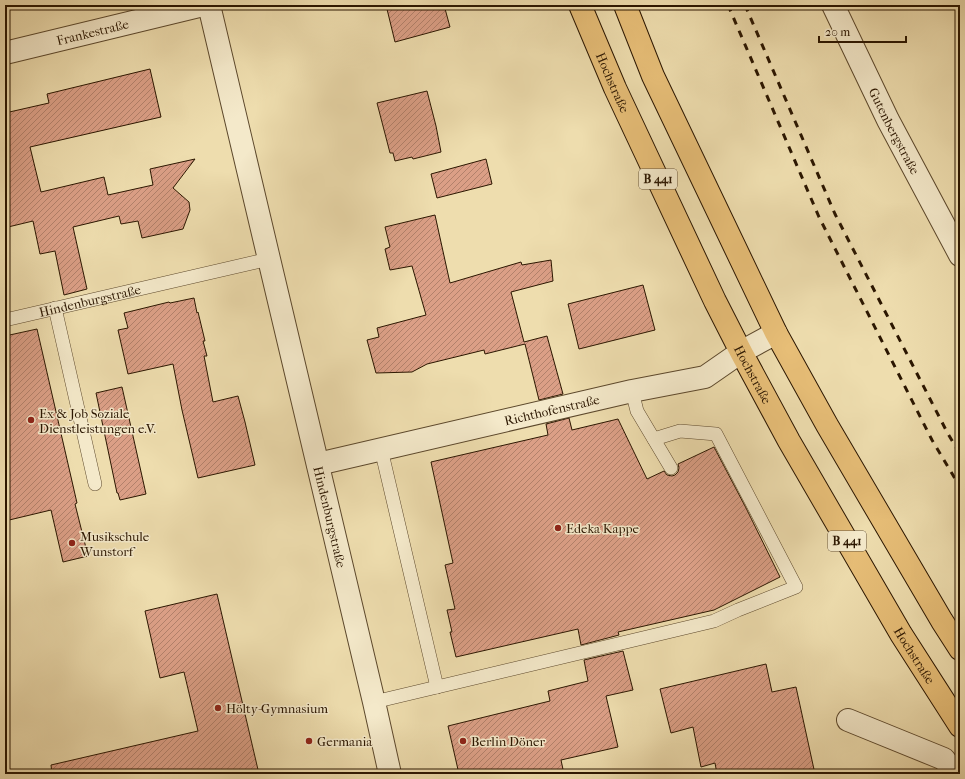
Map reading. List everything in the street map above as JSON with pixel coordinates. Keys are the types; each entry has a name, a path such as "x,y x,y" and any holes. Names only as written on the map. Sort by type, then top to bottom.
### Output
{"main road":[{"name":"Hochstraße","path":"580,5 615,88 715,302 741,352 789,440 901,634 960,726"},
{"name":"B 441","path":"624,5 652,76 776,333 827,426 960,649"}],"street":[{"name":"Frankestraße","path":"5,53 203,5"},
{"name":"Hindenburgstraße","path":"209,5 390,774"},
{"name":"Gutenbergstraße","path":"833,5 888,120 960,255"},
{"name":"Richthofenstraße","path":"318,464 632,391 705,377 741,352 776,333"},
{"path":"848,720 944,759 954,774"}],"lane":[{"name":"Hindenburgstraße","path":"5,320 269,260"},
{"path":"55,308 95,484"},
{"path":"632,391 637,411 671,468"},
{"path":"374,702 714,621 736,605 796,587 716,434 680,431 654,439"},
{"path":"381,449 437,687"}],"building":[{"path":"386,5 444,5 450,27 395,42"},
{"path":"150,69 161,117 30,147 41,192 104,177 108,195 153,185 150,169 195,159 173,188 189,202 190,210 183,229 142,238 138,221 121,224 119,216 73,227 87,289 64,295 55,251 40,254 33,221 8,227 5,215 5,113 49,103 47,94"},
{"path":"427,91 441,152 413,159 412,157 395,161 393,153 390,153 377,103"},
{"path":"486,159 492,184 437,198 431,174"},
{"path":"435,215 450,283 521,262 522,265 551,260 553,281 511,292 524,342 547,336 563,394 539,400 525,344 485,354 484,350 427,364 412,372 376,373 367,340 379,337 377,328 426,315 412,266 390,270 385,249 390,247 385,227"},
{"path":"643,285 655,330 579,349 568,304"},
{"path":"194,298 205,341 203,341 207,356 204,356 213,402 238,396 255,465 198,478 173,364 128,374 118,330 128,328 124,313 169,302"},
{"name":"Ex & Job Soziale Dienstleistungen e.V.","path":"37,329 77,503 75,504 88,556 63,562 51,510 5,521 5,336"},
{"path":"122,387 146,494 120,500 117,493 96,393"},
{"name":"Edeka Kappe","path":"569,418 572,430 618,419 647,479 664,471 667,475 675,475 678,472 678,464 714,447 780,577 714,610 618,632 619,635 581,645 578,629 456,657 447,610 455,609 445,565 453,563 431,462 548,435 546,424"},
{"name":"Hölty-Gymnasium","path":"217,594 259,774 52,774 51,765 198,731 184,672 160,678 145,611"},
{"path":"623,651 633,690 606,696 618,747 561,760 564,774 459,774 448,726 550,701 548,691 588,681 584,660"},
{"path":"766,664 772,692 796,687 815,774 717,774 715,763 701,767 693,727 671,733 660,689"}],"railway":[{"path":"728,5 819,217 932,440 960,487"},
{"path":"745,5 835,214 947,432 960,454"}],"place":[{"name":"Ex & Job Soziale Dienstleistungen e.V.","path":"31,420"},
{"name":"Edeka Kappe","path":"558,528"},
{"name":"Musikschule Wunstorf","path":"72,543"},
{"name":"Hölty-Gymnasium","path":"218,708"},
{"name":"Germania","path":"309,741"},
{"name":"Berlin Döner","path":"463,741"}]}
